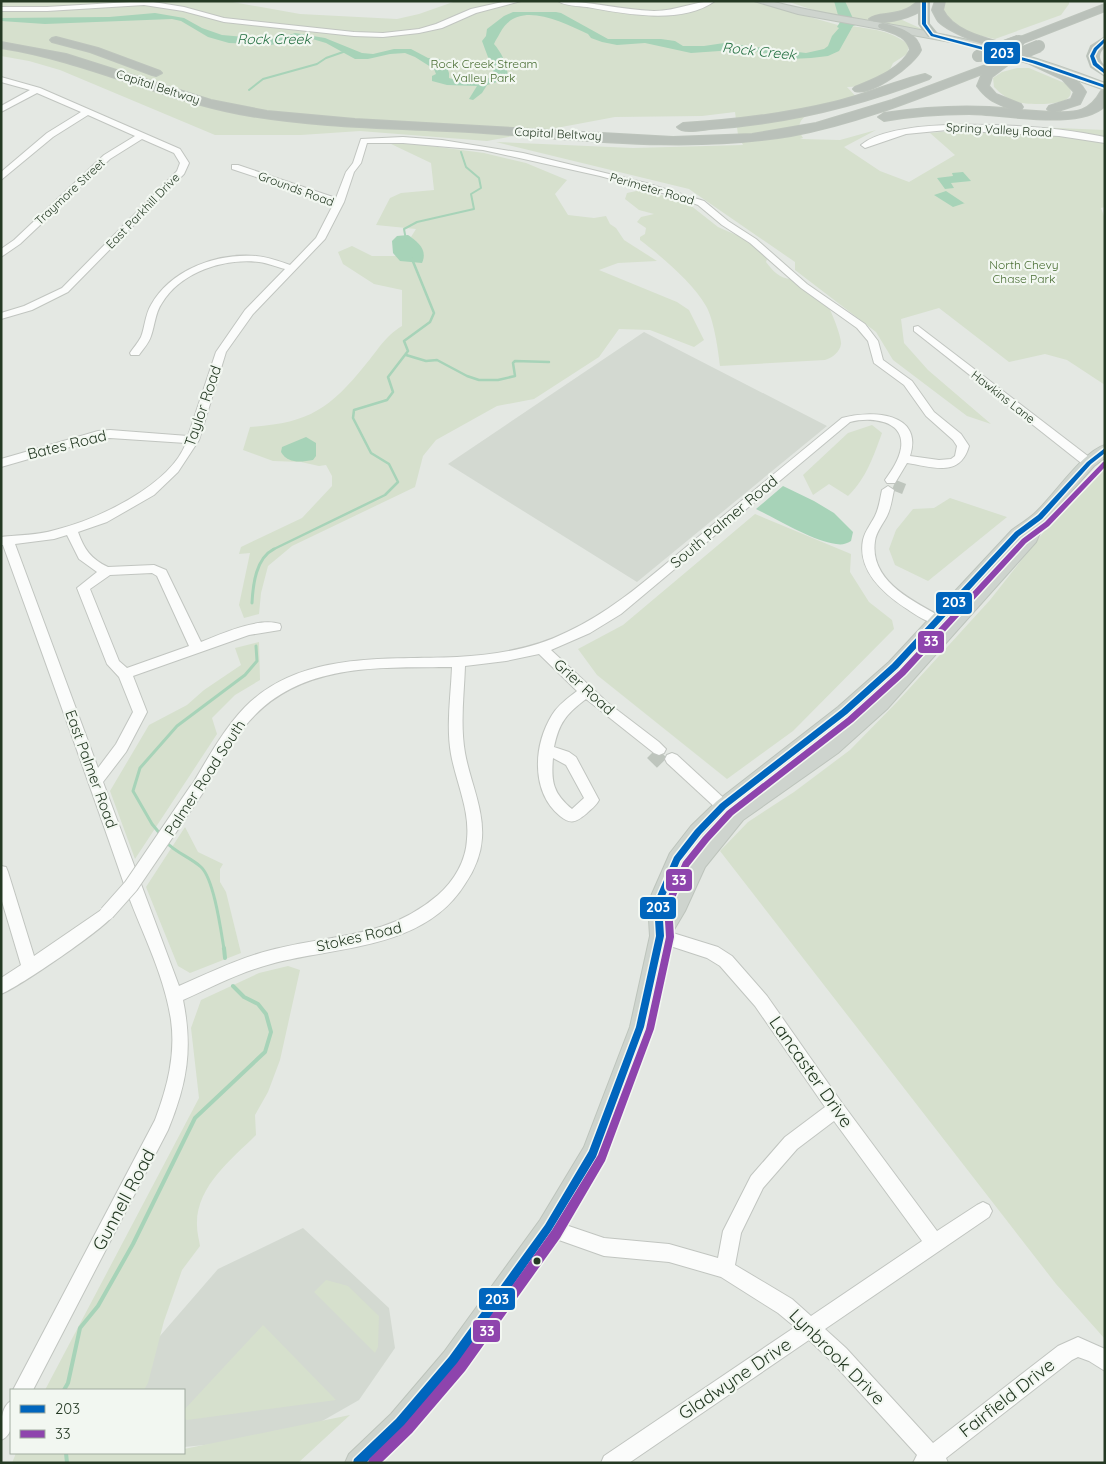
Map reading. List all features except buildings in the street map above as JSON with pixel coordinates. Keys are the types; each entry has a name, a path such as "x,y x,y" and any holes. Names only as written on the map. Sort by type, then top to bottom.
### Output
{"highway":[{"path":"873,21 907,15 916,10 924,1"},
{"path":"924,1 924,24 930,32"},
{"path":"940,1 937,12 945,23 970,35 1016,45 1065,16 1073,8"},
{"path":"974,58 1016,45 1105,7"},
{"path":"873,21 911,39 917,48 916,53 906,63 866,86 833,99 785,111 728,121 669,127 730,124 805,114 858,101 935,73"},
{"name":"Capital Beltway","path":"41,38 94,50 200,89 251,100 304,107"},
{"path":"1105,40 1093,50 1092,54 1094,64 1105,73"},
{"path":"1034,62 1074,82 1080,92 1076,101 1062,107 1042,110 1019,107 1000,101 986,92 983,81 1001,63 1043,44"},
{"name":"Capital Beltway","path":"1,45 53,54 187,98 266,114 340,121 701,140 768,136 819,126 874,111 1001,63"},
{"path":"768,136 795,135 915,112 956,110 1048,115 1078,114 1096,108 1102,103 1104,88 1086,73"},
{"path":"997,111 1048,118 1101,118"},
{"name":"Capital Beltway","path":"392,113 642,127"}],"main road":[{"path":"758,1 930,32 1016,45 1086,73"},
{"path":"783,1 824,12"},
{"path":"930,32 1034,62 1104,88"},
{"path":"358,1463 400,1423 452,1361 548,1228 593,1154 620,1087 640,1027 660,936 678,905 698,862 729,810 844,712 943,623 1017,534 1040,517 1089,463 1105,450"}],"street":[{"path":"1,9 48,9 144,3 184,9 224,20 354,34 383,35 419,31 439,26 474,11 518,1"},
{"path":"561,1 605,9 648,13 690,9 712,1"},
{"name":"East Parkhill Drive","path":"1,79 37,90 177,151 184,158 185,162 181,172 85,271 64,290 28,308 1,316"},
{"path":"1,110 37,90"},
{"path":"1,177 50,135 88,112"},
{"name":"Spring Valley Road","path":"865,145 879,138 907,132 967,127 1068,134 1105,140"},
{"name":"Traymore Street","path":"1,254 17,242 107,157 142,136"},
{"name":"Perimeter Road","path":"339,202 350,172 357,164 364,141 414,140 484,149 599,174 690,198 701,203 725,223 753,241 804,286 861,326 873,341 878,361 908,383 930,414 957,437 963,446 963,451 954,463 901,463"},
{"name":"Grounds Road","path":"236,167 339,202 320,239 291,268"},
{"path":"135,353 146,338 151,313 157,302 174,283 188,273 203,266 246,258 259,259 291,268"},
{"name":"Taylor Road","path":"4,541 54,535 71,530 116,513 150,492 184,457 192,440 221,352 249,312 291,268"},
{"name":"Hawkins Lane","path":"918,329 1089,463"},
{"name":"South Palmer Road","path":"542,649 584,632 617,611 846,420 856,416 872,415 895,423 904,432 906,440 901,463"},
{"name":"Bates Road","path":"1,463 98,435 110,434 192,440"},
{"path":"901,463 902,476 894,486 869,542 869,555 875,572 898,597 943,623"},
{"path":"71,530 82,557 92,565 107,571 154,570 162,573 197,648"},
{"name":"East Palmer Road","path":"4,541 96,781 143,916 175,996"},
{"path":"96,781 121,748 140,712 125,674 114,664 83,588 107,571"},
{"path":"125,674 248,630 275,627"},
{"name":"Palmer Road South","path":"1,987 85,931 107,913 131,886 237,726 263,700 297,680 335,667 372,663 459,662 502,657 542,649"},
{"name":"Grier Road","path":"542,649 587,692 626,725 633,735 655,751"},
{"name":"Stokes Road","path":"175,996 251,963 270,957 357,940 400,929 426,915 452,890 464,874 470,860 475,836 474,815 457,744 459,662"},
{"path":"547,750 556,720 587,692"},
{"path":"668,762 682,778 704,789 729,810"},
{"path":"1,872 30,968"},
{"name":"Lancaster Drive","path":"660,936 712,952 726,961 761,1001 836,1109 935,1243"},
{"name":"Gunnell Road","path":"24,1389 157,1136 167,1112 180,1066 179,1024 175,996"},
{"path":"725,1269 732,1231 757,1182 791,1143 836,1109"},
{"name":"Gladwyne Drive","path":"611,1463 983,1211"},
{"name":"Lynbrook Drive","path":"548,1228 604,1247 668,1253 725,1269 785,1306 810,1328 839,1355 931,1460"},
{"name":"Fairfield Drive","path":"931,1460 1065,1353 1078,1347 1100,1357"},
{"path":"1,1430 10,1414"}],"shaded area":[{"path":"644,332 827,426 637,582 448,464"},
{"path":"303,1228 389,1308 395,1348 359,1400 296,1436 185,1447 185,1389 139,1389 140,1359 218,1269"}],"green space":[{"path":"1,1 227,1 300,14 397,19 419,14 456,1 753,1 852,29 852,26 889,33 909,45 907,54 893,63 884,83 847,87 861,102 830,106 808,114 802,120 799,128 803,138 800,139 840,140 876,130 844,147 880,171 909,182 955,155 930,133 972,129 985,125 1105,130 1105,207 1101,208 1105,219 1105,385 1067,360 1045,354 1009,362 939,308 901,319 904,343 928,370 991,424 967,416 893,360 876,332 795,270 795,262 689,189 496,142 633,148 743,145 738,135 735,112 702,116 615,117 487,141 360,131 301,135 215,135 60,70 29,61 1,56"},
{"path":"786,1 916,1 900,19 922,29 944,35 859,25"},
{"path":"944,1 1069,1 1069,4 1061,15 995,39 973,34 961,28 943,13"},
{"path":"1017,68 1029,68 1067,84 1071,92 1069,97 1062,101 1042,104 1017,102 1007,98 994,87 993,78 1002,72"},
{"path":"389,143 423,145 484,153 526,163 567,180 555,194 568,215 594,218 606,216 610,224 616,228 624,240 657,261 618,263 599,270 677,302 689,310 704,340 694,347 650,330 619,329 599,357 534,399 497,406 436,440 423,456 415,487 292,546 268,566 261,593 259,614 244,618 239,605 250,553 239,554 241,547 302,518 332,486 332,476 326,465 319,466 301,462 273,461 243,450 250,427 287,422 316,411 340,393 386,339 402,326 402,290 374,284 343,264 338,252 352,246 372,256 397,256 411,262 421,262 418,243 411,237 416,229 376,225 390,198 401,193 434,190 431,163"},
{"path":"641,190 685,201 718,227 750,241 768,256 766,262 777,274 791,279 811,292 829,308 841,341 837,352 825,360 720,366 717,343 706,306 685,279 640,240 640,237 645,234 646,228 637,222 641,217 654,214 639,210 625,199 627,193"},
{"path":"872,425 882,433 869,466 860,482 848,496 829,484 813,495 803,475 848,433"},
{"path":"1105,462 1105,1339 1056,1284 720,851 748,822 794,792 850,750 897,702 990,600 1083,482"},
{"path":"950,498 1007,517 928,581 895,565 889,549 896,530 913,509 934,508"},
{"path":"755,514 851,554 850,572 869,602 892,620 894,629 793,731 727,779 597,675 578,649 623,625"},
{"path":"259,642 260,680 235,695 212,718 217,734 135,859 110,791 149,725 187,705 204,690 241,665 235,648"},
{"path":"185,827 198,852 223,864 220,869 220,882 226,892 241,953 190,973 178,966 146,887"},
{"path":"288,966 300,970 280,1060 268,1092 255,1115 256,1135 226,1164 208,1186 202,1199 198,1212 197,1226 200,1246 182,1270 164,1321 148,1383 145,1389 46,1389 199,1098 191,1028 201,1000 259,973"},
{"path":"326,1280 348,1286 379,1316 378,1347 375,1353 314,1292"},
{"path":"263,1325 336,1400 187,1420 185,1419 185,1409"},
{"path":"350,1415 298,1463 12,1463 16,1454 185,1454 185,1449"}],"water":[{"name":"Rock Creek","path":"834,1 845,1 856,25 853,26 839,51 828,56 811,58 790,59 754,51 734,50 691,53 645,43 617,45 591,38 588,34 551,19 527,15 517,17 507,23 494,44 506,65 507,79 487,85 482,93 473,100 469,99 477,86 447,85 432,81 432,76 436,74 434,69 405,53 368,59 355,59 326,43 309,38 270,45 229,43 208,37 181,21 172,19 45,24 1,21 1,18 109,17 155,13 184,18 202,28 222,35 256,38 259,40 284,37 295,33 325,38 362,53 373,54 394,49 411,49 428,58 439,59 446,65 449,78 472,81 495,76 482,41 486,36 487,29 504,16 513,12 561,13 608,39 661,39 675,41 683,46 704,46 724,43 806,53 824,49 828,46 832,36 839,28 837,27 840,22"},
{"path":"963,172 971,181 951,183 954,188 945,189 937,178 953,176 952,173"},
{"path":"946,191 965,203 953,207 934,195"},
{"path":"408,235 423,250 424,258 422,263 400,261 393,253 392,241 397,236"},
{"path":"306,437 316,443 316,456 313,460 299,462 287,459 281,452 282,447"},
{"path":"783,486 834,513 853,532 851,541 838,544 817,539 756,509"}],"waterway":[{"path":"249,90 263,79 317,64 326,58 346,51"},
{"path":"406,240 404,229 417,222 474,209 471,194 481,188 479,178 466,167 461,152"},
{"path":"274,549 385,495 398,482 389,464 371,453 353,418 354,410 387,400 393,392 388,377 408,351 404,341 430,322 434,313 412,259"},
{"path":"406,355 426,361 437,360 467,376 479,380 498,380 515,376 513,363 515,361 549,362"},
{"path":"252,603 253,588 259,565 268,553 274,549"},
{"path":"161,835 152,824 133,791 140,768 177,726 245,675 257,661 256,646"},
{"path":"166,842 201,867 206,873 213,893 224,949"},
{"path":"224,948 225,958"},
{"path":"65,1389 68,1383 80,1328 98,1306 133,1244 195,1118 265,1052 271,1032 266,1014 258,1004 244,997 233,986"},
{"path":"66,1454 67,1463"}],"tunnel":[{"path":"897,492 901,482"},
{"path":"652,753 663,764"}],"transit line":[{"name":"203","path":"924,1 924,24 932,35 1034,62 1105,87"},
{"name":"203","path":"1105,40 1095,49 1092,56 1095,64 1105,73"},
{"name":"203","path":"358,1463 400,1423 453,1361 548,1228 593,1154 640,1027 660,936 658,903 677,859 698,832 723,806 844,712 895,666 1017,534 1040,517 1089,463 1105,450"},
{"name":"33","path":"373,1463 408,1429 461,1367 556,1234 602,1158 650,1029 670,937 668,905 686,864 730,813 850,720 902,673 1024,541 1047,524 1105,463"}],"park label":[{"name":"Rock Creek Stream Valley Park","path":"484,71"},
{"name":"North Chevy Chase Park","path":"1024,272"}]}
